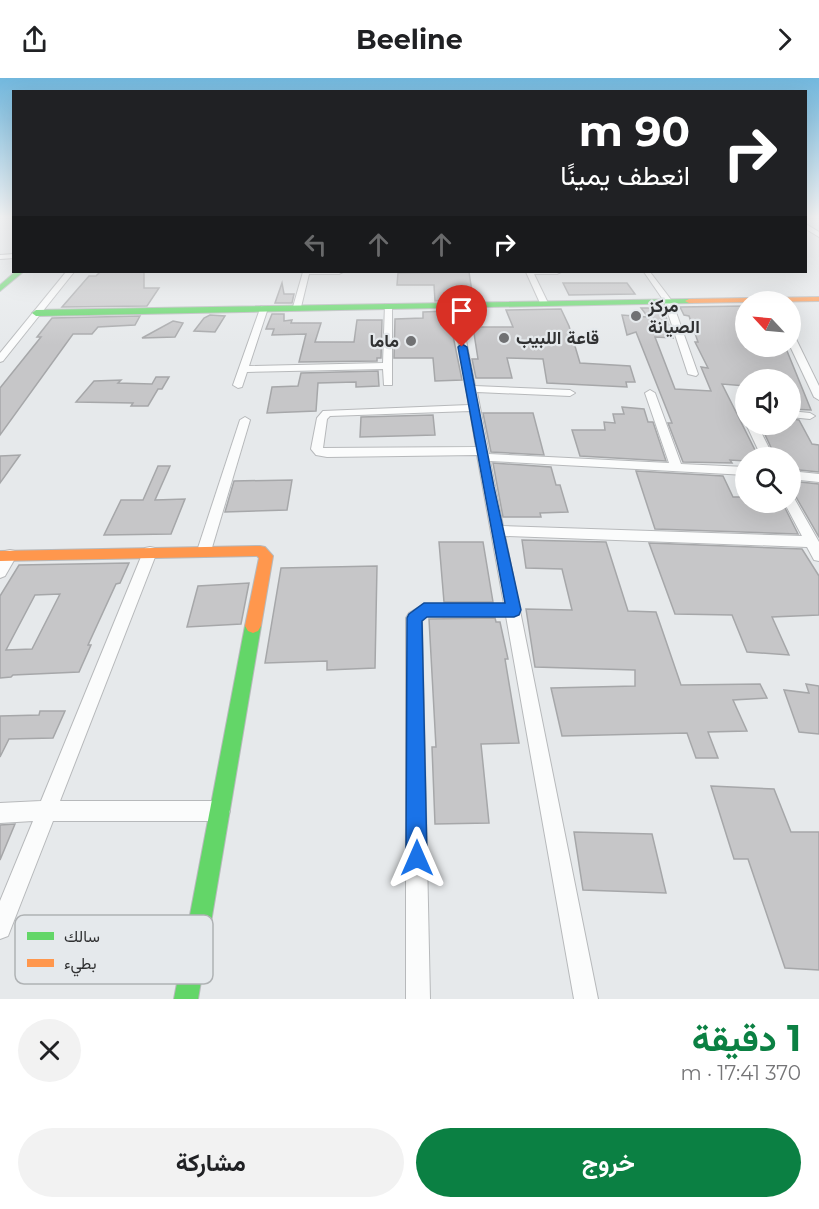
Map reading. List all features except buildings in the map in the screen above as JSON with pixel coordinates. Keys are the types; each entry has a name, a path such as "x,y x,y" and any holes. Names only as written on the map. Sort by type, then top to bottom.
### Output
{"street":[{"path":"0,282 12,272"},
{"path":"0,289 18,273"},
{"path":"0,359 69,273"},
{"path":"297,307 306,273"},
{"path":"529,273 544,303"},
{"path":"648,273 668,301 693,374"},
{"path":"801,300 819,299"},
{"path":"36,314 297,307 735,301"},
{"path":"455,305 586,999"},
{"path":"388,306 388,382"},
{"path":"238,385 264,308"},
{"path":"801,357 819,397"},
{"path":"244,369 388,366"},
{"path":"470,389 570,393"},
{"path":"650,393 676,467"},
{"path":"474,408 327,413 321,418 317,449 323,453 482,454 735,470"},
{"path":"801,415 810,416"},
{"path":"204,551 245,420"},
{"path":"801,476 819,478"},
{"path":"796,513 819,556"},
{"path":"497,531 812,542"},
{"path":"0,572 5,556 260,551 266,556 201,915"},
{"path":"0,928 150,552"},
{"path":"418,999 414,618 424,610 514,610"},
{"path":"0,813 47,810 220,811"},
{"path":"186,999 189,984"}],"traffic: fast":[{"path":"0,289 18,273"},
{"path":"36,313 689,301"},
{"path":"201,915 253,626"},
{"path":"186,999 189,984"}],"traffic: slow":[{"path":"689,301 819,299"},
{"path":"0,556 260,551 266,556 253,626"}],"place":[{"name":"مركز الصيانة","path":"636,316"},
{"name":"قاعة اللبيب","path":"504,338"},
{"name":"ماما","path":"411,341"}],"route":[{"path":"417,858 414,618 424,610 514,610 462,347"}]}
